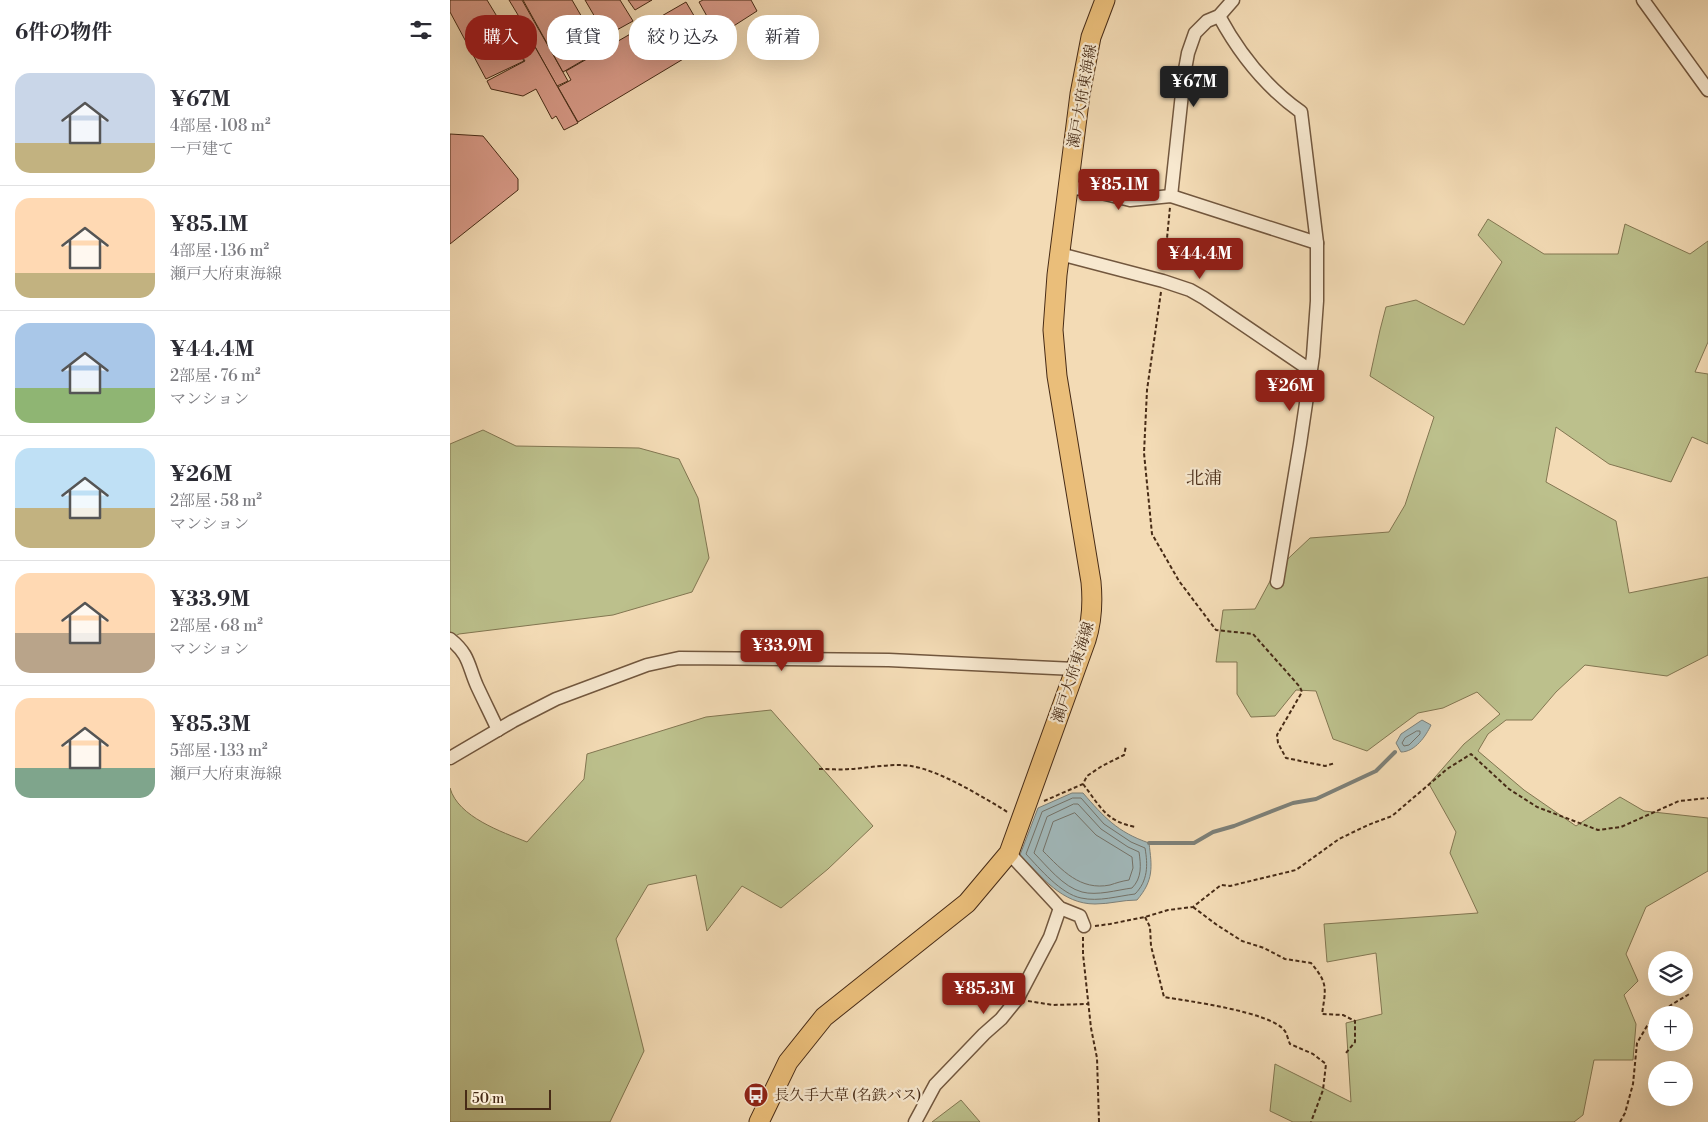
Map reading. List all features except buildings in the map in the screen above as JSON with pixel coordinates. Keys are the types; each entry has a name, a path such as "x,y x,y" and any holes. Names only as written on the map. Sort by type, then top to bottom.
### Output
{"main road":[{"name":"瀬戸大府東海線","path":"760,1122 788,1062 824,1017 967,903 1008,853 1091,624 1092,600 1088,556 1057,376 1053,330 1057,275 1080,94 1091,37 1106,0"}],"street":[{"path":"1171,196 1188,53 1195,33 1207,21 1219,16 1232,0"},
{"path":"1643,0 1708,90"},
{"path":"1219,16 1230,36 1261,75 1286,102 1301,112 1317,243 1317,301 1313,356 1277,582"},
{"path":"1068,187 1130,200 1171,196 1317,243"},
{"path":"1060,254 1190,290 1310,370"},
{"path":"450,639 468,658 476,685 498,730"},
{"path":"450,758 556,699 647,665 679,658 889,660 1075,669"},
{"path":"1008,853 1060,908 1080,916 1084,926"},
{"path":"915,1122 935,1086 984,1034 1001,1019 1018,998 1050,937 1060,908"}],"path":[{"path":"1171,196 1163,281 1147,390 1144,453 1152,534 1179,580 1216,630 1253,634 1300,687 1302,692 1277,735 1278,743 1286,758 1325,766 1335,763"},
{"path":"819,770 849,770 896,765 913,766 1023,814 1038,804 1083,784 1087,776 1124,755 1126,746"},
{"path":"1099,1122 1097,1058 1091,1028 1083,954 1084,926 1110,924 1168,910 1193,907 1222,885 1230,886 1296,870 1339,839 1392,816 1447,769 1471,754 1509,789 1537,807 1598,830 1621,827 1679,801 1708,798"},
{"path":"1083,784 1108,817 1122,825 1136,827"},
{"path":"1193,907 1242,941 1264,948 1285,959 1311,963 1322,976 1326,994 1322,1014 1342,1015 1355,1021 1355,1042 1346,1053"},
{"path":"1145,917 1150,927 1151,946 1164,997 1246,1012 1268,1020 1284,1029 1290,1044 1313,1054 1326,1064 1323,1090 1311,1122"},
{"path":"1670,1006 1686,996"},
{"path":"1018,998 1035,1003 1053,1005 1088,1004"},
{"path":"1620,1122 1625,1113 1633,1084 1637,1043 1648,1025"}],"green space":[{"path":"1488,219 1544,254 1618,254 1625,224 1690,254 1708,241 1708,342 1695,372 1708,374 1708,444 1692,437 1671,482 1609,464 1556,427 1546,482 1616,521 1629,593 1708,577 1708,655 1667,676 1585,665 1556,692 1532,720 1506,720 1488,734 1478,751 1524,790 1576,826 1620,797 1644,811 1708,818 1708,871 1646,907 1626,954 1638,981 1624,995 1636,1024 1633,1060 1594,1060 1583,1115 1574,1122 1293,1122 1270,1111 1275,1064 1351,1102 1346,1023 1382,1014 1376,953 1327,962 1324,924 1478,913 1450,853 1456,832 1429,784 1464,744 1500,714 1477,692 1443,708 1418,713 1367,751 1333,739 1316,691 1296,690 1275,716 1251,717 1237,694 1237,662 1216,662 1223,610 1255,609 1276,570 1310,538 1389,532 1405,505 1434,417 1370,376 1386,307 1416,300 1464,325 1502,262 1478,235"},
{"path":"483,430 516,446 639,448 679,459 698,498 709,558 692,592 613,615 459,634 450,639 450,444"},
{"path":"771,710 873,826 828,869 781,908 742,886 707,931 696,875 648,885 616,939 644,1051 610,1122 450,1122 450,788 462,807 471,815 494,828 527,842 584,779 587,754 706,717"},
{"path":"961,1100 980,1122 932,1122"}],"water":[{"path":"1422,720 1431,725 1426,734 1411,749 1401,752 1396,743 1401,734"},
{"path":"1072,793 1083,793 1112,823 1128,834 1149,843 1151,873 1143,893 1137,900 1095,904 1083,903 1072,899 1053,888 1020,855 1038,808"}],"waterway":[{"path":"1149,843 1194,843 1213,832 1234,826 1293,803 1316,799 1376,771 1395,752"}],"place":[{"name":"長久手大草 (名鉄バス)","path":"756,1095"}],"district":[{"name":"北浦","path":"1204,478"}]}
